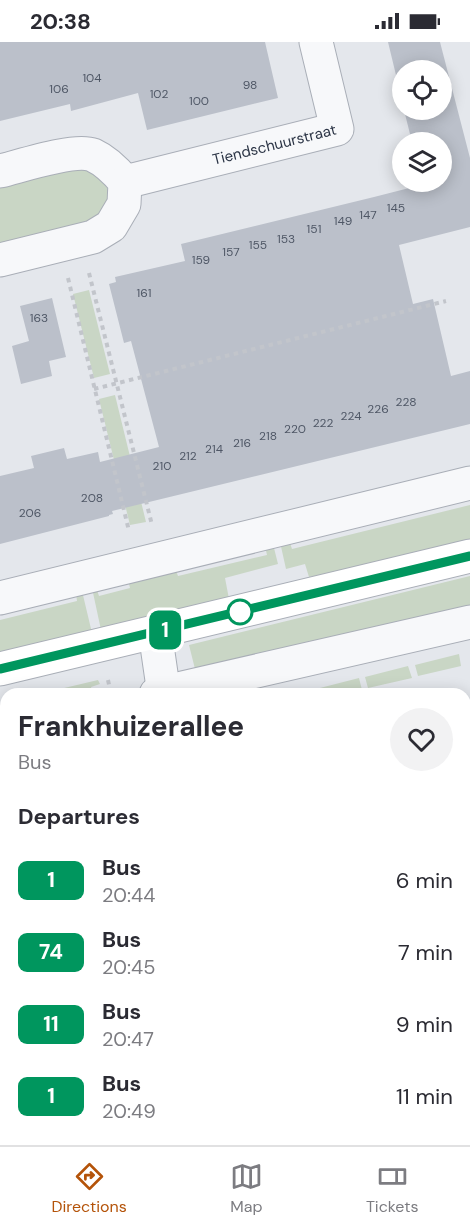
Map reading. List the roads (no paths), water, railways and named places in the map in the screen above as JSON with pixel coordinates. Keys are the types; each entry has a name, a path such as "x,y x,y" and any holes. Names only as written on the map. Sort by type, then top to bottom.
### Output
{"main road":[{"path":"0,669 470,556"}],"street":[{"name":"Tiendschuurstraat","path":"125,182 338,129 316,42"},
{"path":"0,171 71,154 91,155 112,167 125,182 124,204 111,226 93,237 0,260"},
{"path":"0,598 470,483"},
{"path":"187,688 470,622"},
{"path":"155,632 160,688"}]}
